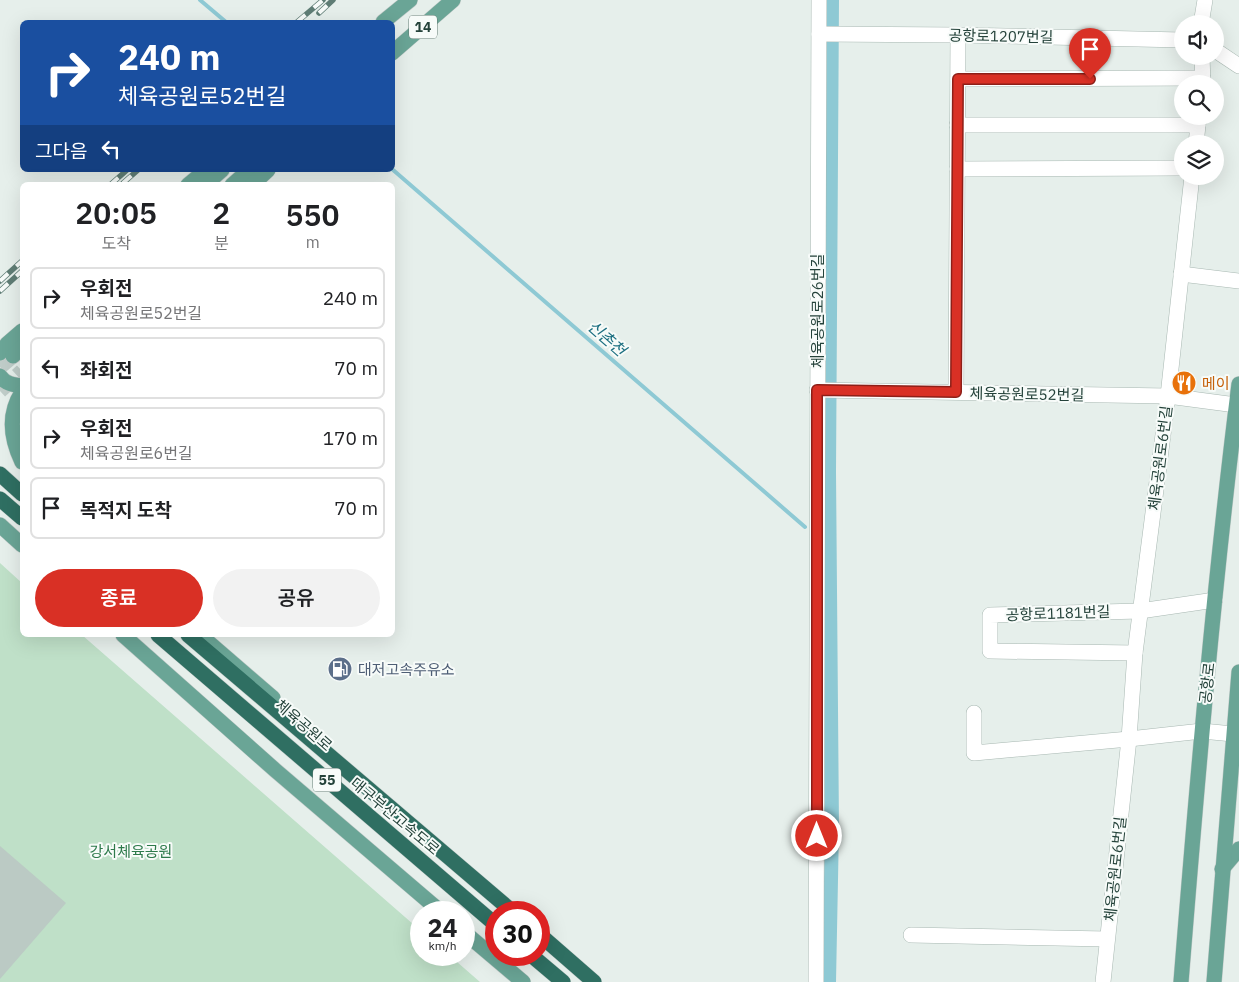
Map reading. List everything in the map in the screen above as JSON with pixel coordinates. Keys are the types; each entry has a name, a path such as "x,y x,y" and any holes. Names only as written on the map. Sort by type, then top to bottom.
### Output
{"highway":[{"path":"0,474 20,492"},
{"path":"0,499 20,516"},
{"name":"대구부산고속도로","path":"160,637 485,916"},
{"name":"대구부산고속도로","path":"190,637 500,901"},
{"path":"550,944 594,982"},
{"path":"544,966 563,982"}],"main road":[{"name":"14","path":"385,20 410,0"},
{"name":"14","path":"395,50 453,0"},
{"path":"192,182 204,172"},
{"path":"208,182 220,172"},
{"path":"235,182 247,172"},
{"path":"255,182 266,172"},
{"path":"7,351 20,334"},
{"path":"0,376 3,380 20,386"},
{"name":"공항로","path":"1181,982 1202,731 1239,384"},
{"path":"20,395 16,401 13,413 12,430 13,440 20,457"},
{"path":"0,468 20,485"},
{"path":"0,525 20,543"},
{"path":"0,535 20,552"},
{"path":"125,637 275,770 429,901"},
{"name":"체육공원로","path":"202,637 509,901"},
{"name":"공항로","path":"1214,982 1239,672"},
{"path":"1222,869 1239,849"},
{"path":"550,936 603,982"},
{"path":"475,941 523,982"}],"street":[{"name":"체육공원로26번길","path":"816,982 819,0"},
{"path":"1202,15 1205,0"},
{"name":"공항로1207번길","path":"819,34 1174,40"},
{"path":"956,392 958,35"},
{"path":"1224,56 1239,66"},
{"path":"958,79 1174,81"},
{"path":"958,125 1174,121"},
{"path":"957,169 1174,168"},
{"name":"체육공원로6번길","path":"1103,982 1129,740 1135,654 1168,396 1191,185"},
{"path":"1181,274 1239,280"},
{"name":"체육공원로52번길","path":"817,390 1168,396 1236,405"},
{"name":"공항로1181번길","path":"1135,654 990,651 990,615 1140,611 1215,600"},
{"path":"974,713 974,753 1129,740 1202,731 1233,734"},
{"name":"체육공원로6번길","path":"911,935 1107,939"}],"green space":[{"name":"강서체육공원","path":"0,563 20,581 20,637 84,637 410,921 410,966 462,966 480,982 0,982"}],"building":[{"path":"0,846 66,903 0,979"}],"waterway":[{"name":"신촌천","path":"200,0 224,20"},
{"path":"829,982 832,828 829,472 832,0"},
{"name":"신촌천","path":"395,172 805,527"},
{"name":"신촌천","path":"823,542 830,548"}],"tunnel":[{"path":"0,367 13,356"},
{"path":"0,391 20,373"}],"railway":[{"path":"299,20 323,0"},
{"path":"319,13 333,0"},
{"path":"113,182 125,172"},
{"path":"124,182 136,172"},
{"path":"0,281 20,263"},
{"path":"0,291 20,273"}],"place":[{"name":"메이","path":"1184,383"},
{"name":"대저고속주유소","path":"340,669"}],"route":[{"path":"817,836 817,390 956,392 958,79 1090,79"}]}
